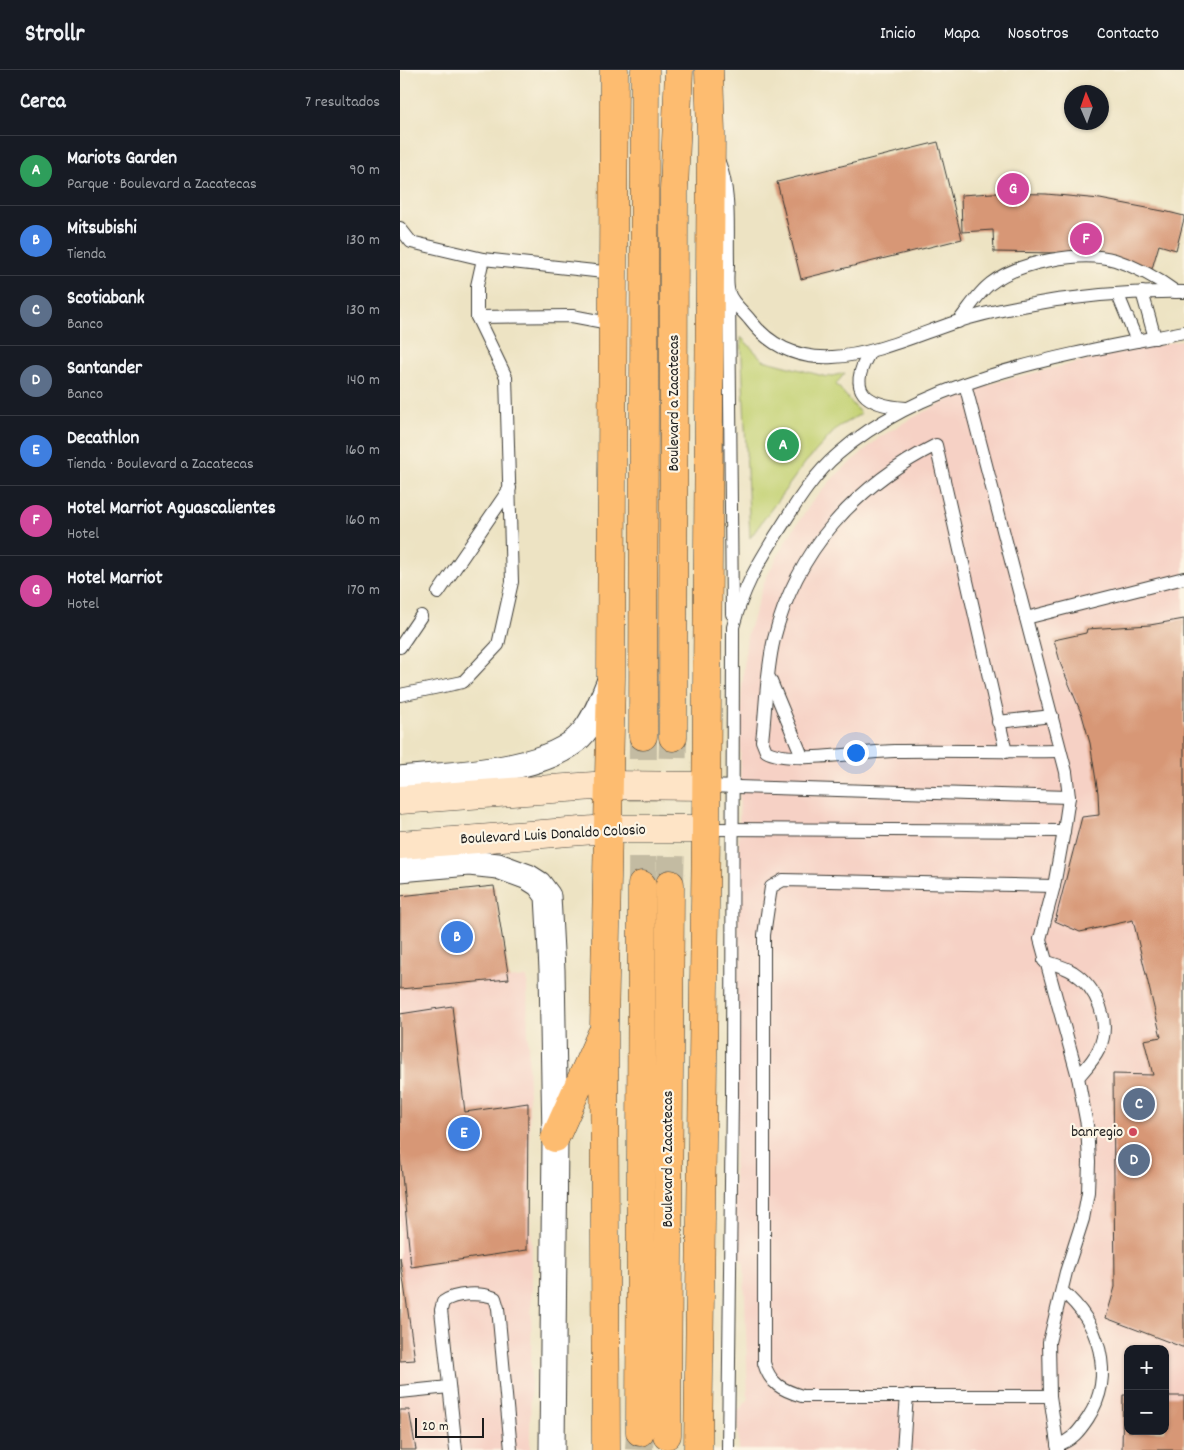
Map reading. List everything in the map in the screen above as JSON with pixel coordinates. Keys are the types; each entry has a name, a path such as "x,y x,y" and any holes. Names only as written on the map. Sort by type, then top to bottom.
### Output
{"main road":[{"path":"606,1450 604,1026 611,678 614,70"},
{"name":"Boulevard a Zacatecas","path":"643,736 645,70"},
{"name":"Boulevard a Zacatecas","path":"673,737 674,190 679,70"},
{"path":"698,1450 718,1049 719,786 709,70"},
{"path":"400,800 608,785 719,786"},
{"path":"400,786 428,797"},
{"name":"Boulevard Luis Donaldo Colosio","path":"400,845 607,828 719,829"},
{"name":"Boulevard a Zacatecas","path":"666,1435 670,884"},
{"name":"Boulevard a Zacatecas","path":"640,1432 642,885"},
{"path":"555,1138 604,1026"}],"street":[{"path":"400,779 503,769 540,760 583,734 611,678"},
{"name":"Boulevard Luis Donaldo Colosio","path":"400,869 469,863 498,866 528,877 539,884 548,896 552,960 555,1138"},
{"path":"552,1450 555,1138"}],"lane":[{"path":"711,133 726,180 733,627 719,786 1069,797"},
{"path":"400,228 411,242 483,260 613,273"},
{"path":"958,322 990,284 1026,266 1064,257 1113,260 1154,276 1180,292"},
{"path":"400,695 463,682 498,645 512,582 506,377 477,316 477,286 483,260"},
{"path":"1142,292 1155,338"},
{"path":"728,294 759,332 790,350 811,357 825,358 870,352 958,322 1022,306 1118,294 1180,292"},
{"path":"1118,294 1137,341"},
{"path":"477,316 572,316 614,324"},
{"path":"733,627 751,574 804,492 837,454 870,429 906,408 965,384 1051,360 1184,332"},
{"path":"870,352 858,379 860,390 868,399 878,403 906,408"},
{"path":"965,384 1052,716 1069,797 1054,886 1040,939 1044,961 1058,1001 1078,1077 1087,1125 1088,1192 1083,1219 1062,1291 1049,1342 1050,1396 1058,1448 1072,1438 1092,1411 1100,1394 1102,1370 1100,1347 1091,1324 1075,1302 1062,1291"},
{"path":"1006,752 936,445 897,466 862,494 840,515 807,558 788,596 774,640 762,741 766,751 774,756 802,756 894,750 1006,752 1060,751"},
{"path":"438,593 510,488"},
{"path":"1026,618 1184,578"},
{"path":"400,647 421,616"},
{"path":"769,676 802,756"},
{"path":"998,722 1052,716"},
{"path":"719,829 1064,831"},
{"path":"1050,1396 802,1396 786,1392 767,1376 764,1363 764,935 771,887 783,880 1054,886"},
{"path":"1044,961 1072,971 1083,980 1097,997 1103,1012 1104,1032 1100,1048 1078,1077"},
{"path":"718,1049 728,1450"},
{"path":"456,1450 441,1310 443,1302 448,1298 485,1294 495,1298 498,1308 511,1450"},
{"path":"400,1392 449,1387"},
{"path":"903,1450 907,1395"}],"shaded area":[{"path":"1184,340 1184,1450 739,1450 737,1412 748,1400 744,1264 733,1246 741,698 747,636 765,580 787,539 812,502 835,476 880,437 910,419 952,398 1000,381 1117,353"},
{"path":"527,977 532,1280 530,1450 400,1450 400,989"}],"green space":[{"path":"741,337 763,360 827,377 845,373 836,384 861,414 838,427 805,463 750,538"}],"building":[{"path":"938,142 962,239 801,279 777,182"},
{"path":"992,193 1046,194 1100,199 1168,212 1184,216 1184,219 1176,250 1159,245 1151,272 1056,253 994,252 993,230 962,232 961,195"},
{"path":"1184,619 1184,1347 1182,1347 1106,1318 1115,1287 1113,1074 1153,1075 1144,1040 1161,1037 1133,920 1080,932 1055,921 1082,817 1099,815 1098,793 1090,743 1082,715 1061,665 1054,640 1086,633 1087,629 1150,625"},
{"path":"494,886 509,979 400,989 400,896"},
{"path":"452,1006 465,1112 528,1103 527,1250 411,1267 400,1155 400,1014"},
{"path":"400,1257 415,1360 400,1361"},
{"path":"1123,1395 1124,1435 1169,1435 1169,1396 1184,1396 1184,1450 1122,1450"},
{"path":"400,1410 409,1410 416,1450 400,1450"}],"tunnel":[{"path":"642,885 643,736"},
{"path":"670,884 673,737"},
{"path":"639,1450 640,1432"}],"place":[{"name":"Hotel Marriot","path":"1013,189"},
{"name":"Hotel Marriot Aguascalientes","path":"1086,239"},
{"name":"Mariots Garden","path":"783,445"},
{"name":"Mitsubishi","path":"457,937"},
{"name":"Scotiabank","path":"1139,1104"},
{"name":"banregio","path":"1133,1132"},
{"name":"Decathlon","path":"464,1133"},
{"name":"Santander","path":"1134,1160"}]}
